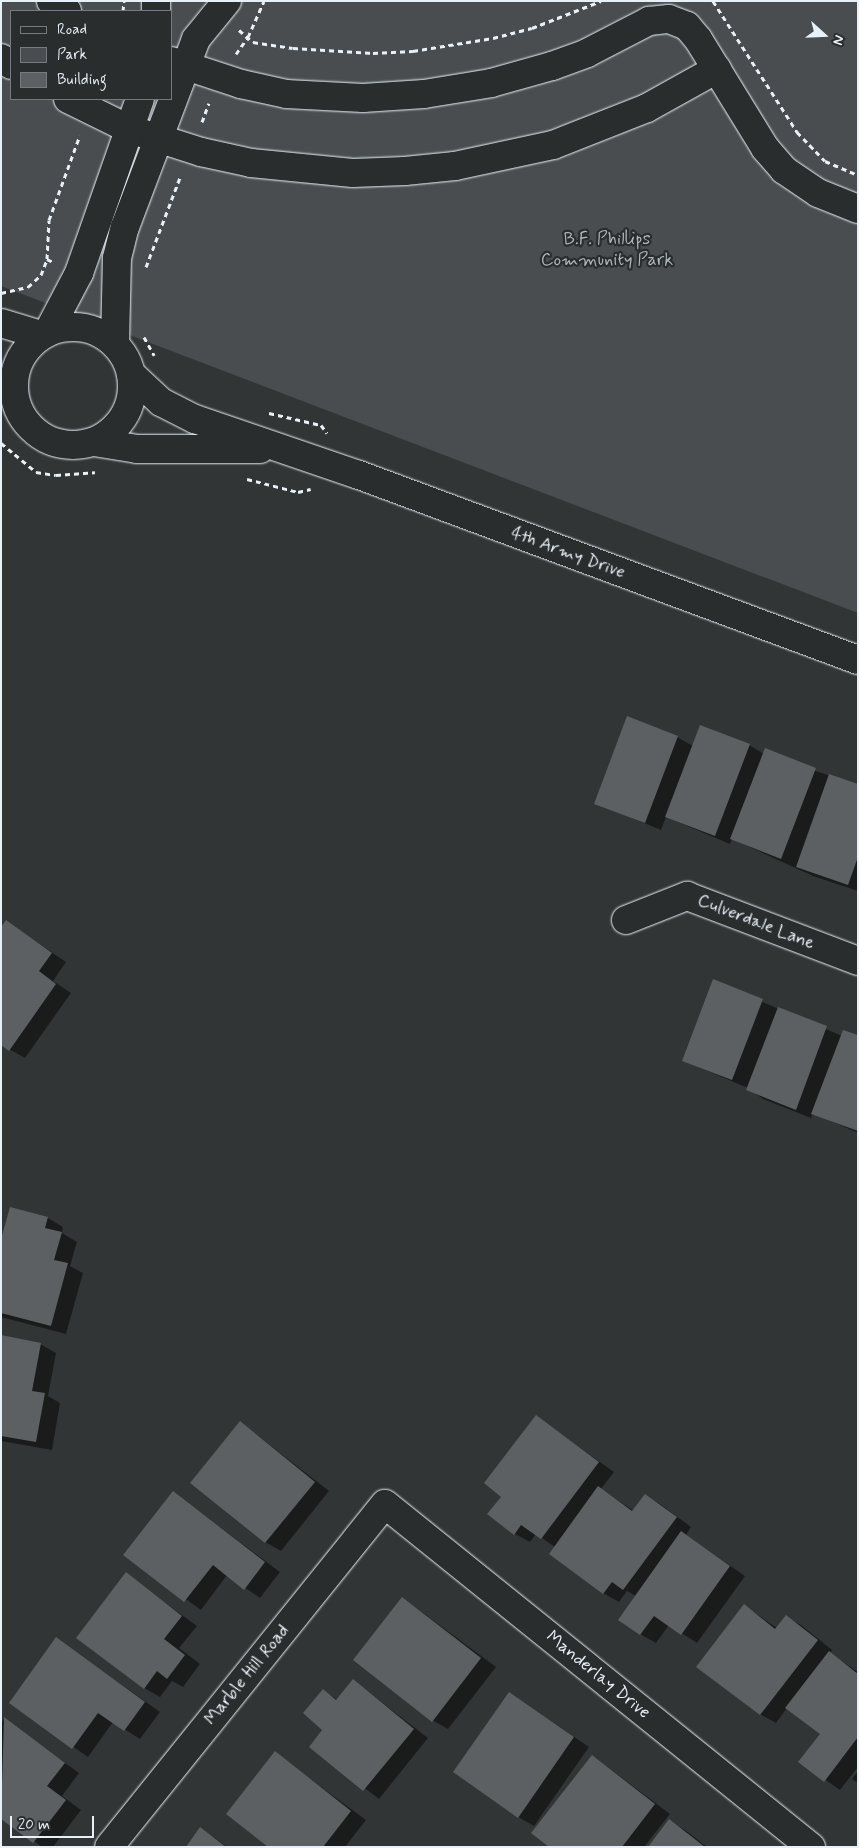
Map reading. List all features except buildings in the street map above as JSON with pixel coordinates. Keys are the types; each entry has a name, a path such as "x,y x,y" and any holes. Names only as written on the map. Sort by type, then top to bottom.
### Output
{"street":[{"path":"51,1 65,10"},
{"path":"172,86 178,64 199,34 223,7"},
{"path":"178,64 250,87 286,94 363,98 424,94 491,83 552,66 659,19 687,26 717,69 765,148 784,170 818,193 858,208"},
{"path":"78,105 129,129 209,154 302,170 353,173 455,166 504,157 601,128 647,108 717,69"},
{"path":"45,334 78,274 140,100"},
{"path":"115,344 117,258 125,227 158,138 168,100"},
{"name":"4th Army Drive","path":"1,324 45,334"},
{"name":"4th Army Drive","path":"66,326 84,327 101,333 115,344 125,358 131,374 129,407 109,434 94,442 77,446 59,444 42,438 18,411 7,386 24,351 45,334 66,326"},
{"name":"4th Army Drive","path":"131,374 161,402 182,412 277,449 343,469 858,660"},
{"name":"4th Army Drive","path":"94,442 137,449 277,449"},
{"name":"Culverdale Lane","path":"626,920 687,896 858,961"},
{"name":"Marble Hill Road","path":"109,1847 385,1504"},
{"name":"Manderlay Drive","path":"385,1504 811,1847"}],"path":[{"path":"248,37 264,1"},
{"path":"223,7 253,42 332,52 420,50 492,38 532,28 601,1"},
{"path":"713,1 797,132 825,161 858,175"},
{"path":"1,293 28,287 41,275 47,259 49,220 78,105"},
{"path":"47,259 78,274"},
{"path":"143,334 157,361"},
{"path":"259,410 321,425"}],"green space":[{"name":"B.F. Phillips Community Park","path":"1,1 858,1 858,613 1,286"}]}
